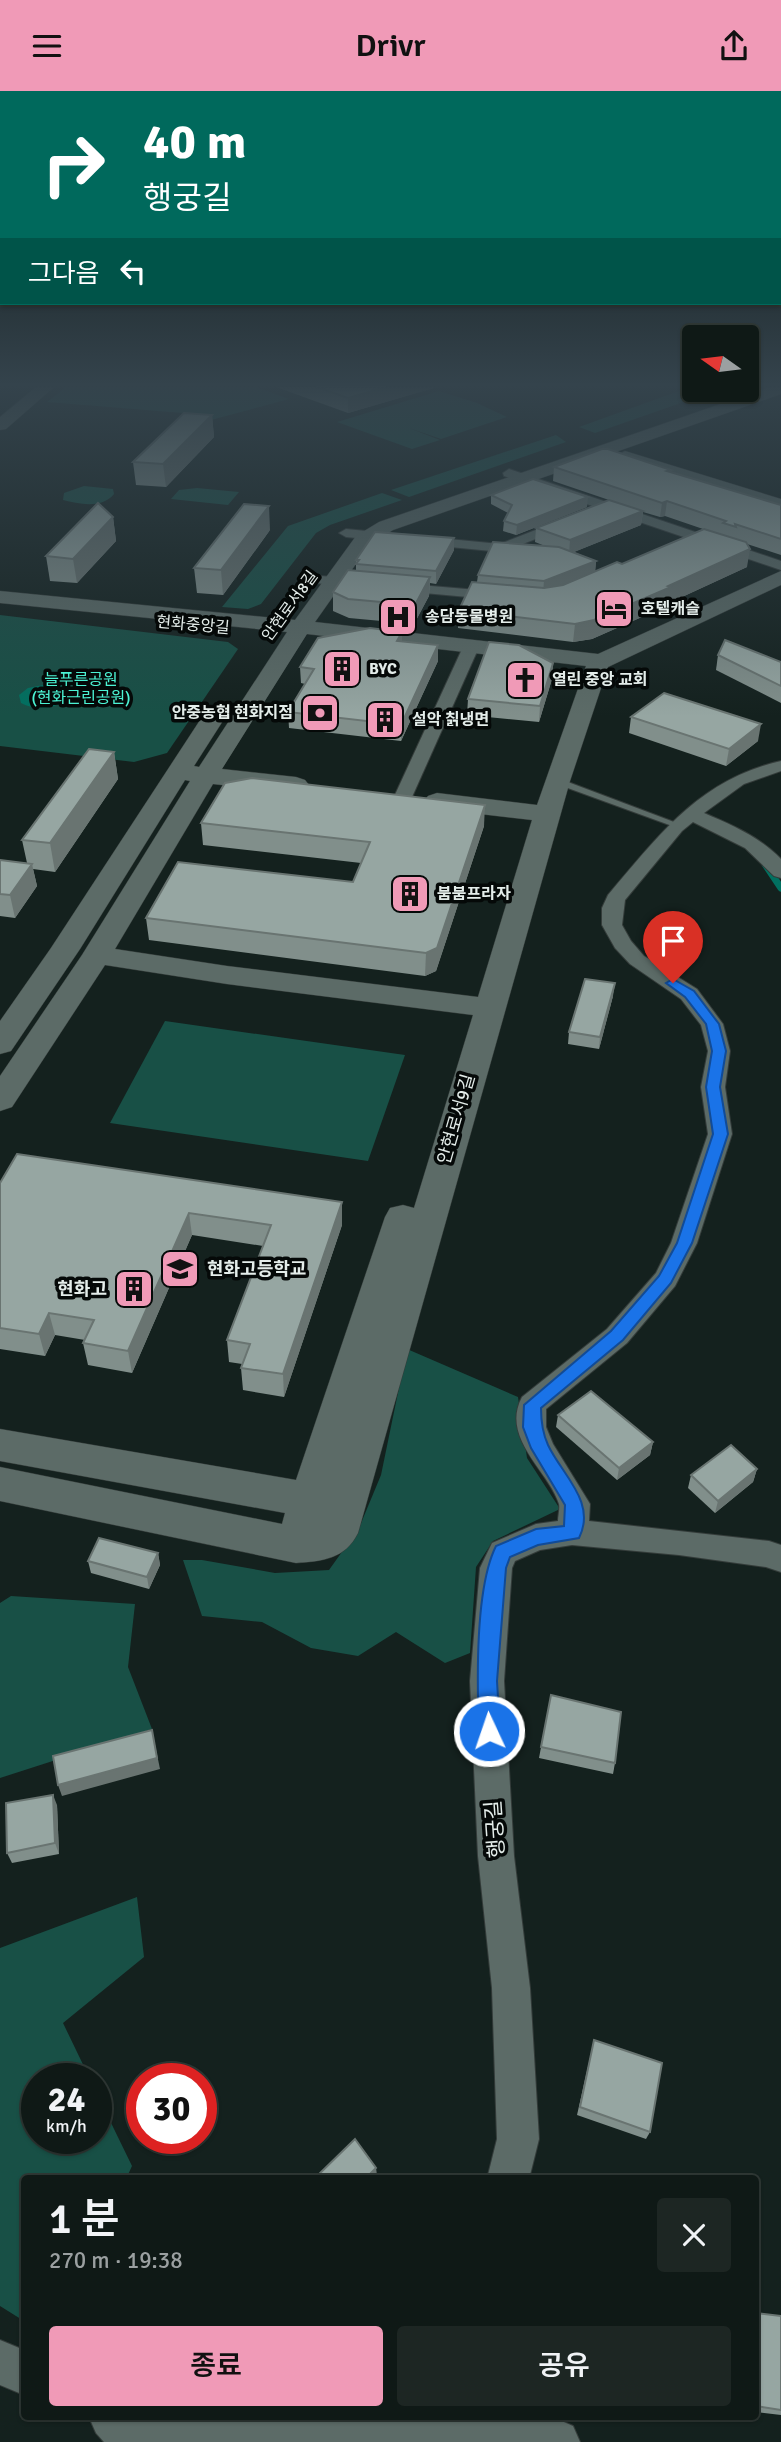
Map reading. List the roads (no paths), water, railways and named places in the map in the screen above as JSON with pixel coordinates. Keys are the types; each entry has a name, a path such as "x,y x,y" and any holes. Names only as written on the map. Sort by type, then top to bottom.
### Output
{"street":[{"name":"안현로서8길","path":"0,1100 97,955 206,775 286,629 300,590 345,533 452,497"},
{"name":"안현로서8길","path":"0,1044 65,949 176,773 286,629 332,581 369,535 461,497"},
{"path":"578,497 781,566"},
{"path":"737,497 781,512"},
{"path":"754,497 781,505"},
{"path":"345,533 502,548 607,507"},
{"path":"671,548 696,537"},
{"path":"594,663 781,572"},
{"path":"594,663 781,577"},
{"path":"300,590 332,581"},
{"name":"안현로서8길","path":"332,581 518,598"},
{"path":"0,597 286,629"},
{"name":"현화중앙길","path":"0,607 286,629 594,663"},
{"path":"403,797 470,650"},
{"name":"안현로서9길","path":"540,813 557,781 594,663"},
{"name":"안현로서9길","path":"0,1484 296,1545 327,1503 540,813 594,663"},
{"path":"572,1532 575,1504 540,1448 532,1427 532,1405 617,1336 666,1279 684,1243 720,1134 713,1087 719,1051 712,1024 689,994 637,960 622,944 612,925 611,908 615,899 684,820 738,780 781,766"},
{"path":"176,773 324,788"},
{"path":"376,794 540,813"},
{"path":"684,820 730,831 773,860 781,872"},
{"path":"97,955 480,1007"},
{"path":"0,1445 327,1503"},
{"name":"행궁길","path":"509,2175 518,2139 511,1988 496,1856 487,1681 496,1568 502,1552 536,1537 572,1532 678,1542 769,1554 781,1559"},
{"path":"0,2362 21,2372"},
{"path":"115,2420 135,2442"},
{"path":"253,2420 429,2425 557,2442"}],"lane":[{"path":"557,781 684,820"}],"waterway":[{"path":"765,864 781,888"}],"place":[{"name":"호텔캐슬","path":"614,609"},
{"name":"송담동물병원","path":"398,617"},
{"name":"BYC","path":"342,669"},
{"name":"열린 중앙 교회","path":"525,680"},
{"name":"안중농협 현화지점","path":"320,713"},
{"name":"설악 칡냉면","path":"385,720"},
{"name":"붐붐프라자","path":"410,894"},
{"name":"현화고등학교","path":"180,1269"},
{"name":"현화고","path":"134,1289"}],"park label":[{"name":"늘푸른공원 (현화근린공원)","path":"81,689"}]}
